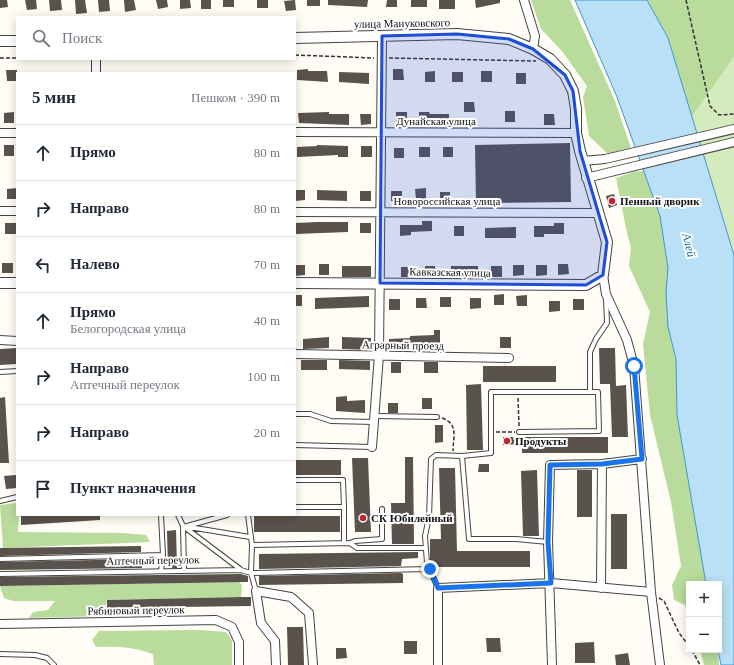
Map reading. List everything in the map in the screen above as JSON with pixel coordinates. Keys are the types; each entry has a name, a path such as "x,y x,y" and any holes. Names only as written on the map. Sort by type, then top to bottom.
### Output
{"street":[{"path":"524,0 538,51"},
{"name":"улица Мануковского","path":"296,38 457,34 509,39 538,51 550,59 565,75 573,91 576,109 576,133 586,178 607,242 602,275"},
{"path":"372,447 379,355 379,211 383,58 382,36"},
{"path":"0,42 16,41"},
{"path":"96,60 96,72"},
{"path":"583,161 605,159 734,128"},
{"name":"Дунайская улица","path":"296,132 576,133"},
{"path":"0,133 16,133"},
{"path":"586,178 731,143"},
{"path":"0,211 16,211"},
{"name":"Новороссийская улица","path":"296,212 379,211 598,213"},
{"path":"602,275 606,294 627,340 634,366 651,592 660,665"},
{"name":"Кавказская улица","path":"296,283 566,286 586,285 602,275"},
{"path":"0,283 16,283"},
{"path":"0,340 16,341"},
{"name":"Аграрный проезд","path":"296,354 510,358"},
{"path":"552,665 551,583 548,542 550,465 602,464 642,459"},
{"path":"601,588 602,464"},
{"path":"438,665 438,588 551,583 651,592"},
{"path":"276,665 275,641 261,623 256,591 291,597 309,613 313,665"},
{"name":"Рябиновый переулок","path":"0,624 216,620 232,627 239,642 239,665"}],"lane":[{"path":"590,392 590,352 596,339 607,323 606,294"},
{"path":"0,372 16,371"},
{"path":"438,588 427,563 425,536 429,517 431,459 436,456 462,456 491,453 490,392 598,392 599,431 519,432"},
{"path":"296,414 310,414 332,421 437,417"},
{"path":"296,445 372,447"},
{"path":"462,456 469,539 516,539 548,542"},
{"path":"296,480 343,480 344,543"},
{"path":"0,500 16,497"},
{"path":"296,508 344,507"},
{"path":"252,545 350,543 355,540 382,539 382,509"},
{"path":"161,516 163,555 161,571"},
{"path":"178,516 183,526 184,570"},
{"path":"183,526 223,516"},
{"path":"248,516 252,545 251,573 256,591"},
{"path":"183,526 250,537"},
{"path":"183,526 241,570"},
{"path":"350,543 356,548 426,548"},
{"path":"0,559 163,555"},
{"name":"Аптечный переулок","path":"0,574 184,570 241,570 251,573 430,569"},
{"path":"0,654 34,655 47,658 54,665"}],"path":[{"path":"686,0 710,106 718,115 734,114"},
{"path":"296,55 537,61 538,51"},
{"path":"0,58 16,58"},
{"path":"491,432 519,432 518,392"},
{"path":"437,417 443,418 453,424 455,429 453,441 454,456"},
{"path":"651,592 664,601 679,633 686,642"},
{"path":"694,653 700,665"}],"highlighted area":[{"path":"457,34 509,39 533,49 565,75 573,91 580,151 607,242 603,275 586,285 566,286 380,283 382,36"}],"green space":[{"path":"531,0 570,0 615,101 631,148 608,154 589,136 583,97 587,86 561,50 541,29"},
{"path":"647,0 734,0 734,57 691,118 668,38"},
{"path":"734,57 734,255 691,118"},
{"path":"651,170 668,231 709,581 686,581 686,608 685,605 674,600 672,585 681,566 671,502 650,415 643,344 650,312 629,266 631,247 616,178 633,172"},
{"path":"16,503 16,516 19,516 18,532 123,533 146,535 150,542 3,548 0,505"},
{"path":"239,582 242,585 241,597 107,600 103,616 29,618 33,612 48,610 55,601 13,601 4,598 0,586"},
{"path":"200,630 226,632 232,640 232,665 154,665 153,654 125,648 96,647 92,640 99,631"},
{"path":"701,653 718,653 719,665 704,665"}],"water":[{"name":"Алей","path":"575,0 647,0 668,38 734,255 734,665 721,665 719,653 722,653 722,581 705,581 677,415 676,359 668,327 666,293 668,268 660,216 617,97"}],"building":[{"path":"0,0 7,0 8,7 0,8"},
{"path":"25,0 36,0 37,9 27,10"},
{"path":"49,0 61,0 62,10 50,11"},
{"path":"75,0 85,0 87,13 76,14"},
{"path":"98,0 109,0 110,11 99,12"},
{"path":"124,0 134,0 136,10 125,12"},
{"path":"156,0 167,0 168,7 158,9"},
{"path":"180,0 190,0 191,8 180,9"},
{"path":"201,0 211,0 211,9 201,9"},
{"path":"223,0 234,0 234,7 223,7"},
{"path":"257,0 268,0 268,8 257,8"},
{"path":"295,0 296,10 286,11 284,1"},
{"path":"307,0 320,0 320,6 307,6"},
{"path":"328,0 368,0 367,7 328,5"},
{"path":"387,0 397,0 397,7 386,7"},
{"path":"411,0 427,0 427,7 411,7"},
{"path":"439,0 455,0 455,9 439,9"},
{"path":"475,0 500,0 500,3 476,8"},
{"path":"308,69 308,71 327,71 328,82 297,80 297,70"},
{"path":"393,69 403,69 404,80 393,80"},
{"path":"6,70 17,70 16,81 7,81"},
{"path":"435,71 435,82 425,82 425,72"},
{"path":"481,71 492,71 492,82 481,82"},
{"path":"339,72 369,73 369,84 339,82"},
{"path":"452,72 463,72 463,82 452,82"},
{"path":"516,73 526,73 526,84 516,84"},
{"path":"464,102 474,102 475,112 464,112"},
{"path":"505,111 515,111 515,122 505,122"},
{"path":"14,112 14,123 4,123 4,113"},
{"path":"329,112 329,114 349,114 349,125 299,123 298,113"},
{"path":"396,112 407,112 407,123 396,123"},
{"path":"419,112 429,112 430,114 449,114 449,125 438,125 438,122 419,123"},
{"path":"360,114 371,114 371,124 361,125"},
{"path":"544,114 554,114 555,125 544,125"},
{"path":"570,143 571,202 476,203 475,145"},
{"path":"4,145 14,145 14,156 4,156"},
{"path":"317,145 348,146 348,157 338,157 338,155 297,157 297,147"},
{"path":"361,146 372,146 372,157 361,157"},
{"path":"419,147 430,147 430,157 419,157"},
{"path":"443,147 453,147 453,157 443,157"},
{"path":"394,148 404,148 404,158 394,158"},
{"path":"16,188 16,199 7,199 7,189"},
{"path":"426,188 426,199 416,199 415,189"},
{"path":"296,190 305,190 305,200 296,201"},
{"path":"317,190 347,191 347,201 317,200"},
{"path":"360,191 371,191 371,201 360,201"},
{"path":"391,191 402,191 402,201 391,201"},
{"path":"440,192 450,192 450,203 440,203"},
{"path":"614,194 617,205 609,208 606,196"},
{"path":"422,221 432,221 432,231 411,232 411,235 400,236 400,225 422,225"},
{"path":"348,222 348,232 296,234 296,223"},
{"path":"5,223 16,223 16,234 5,234"},
{"path":"360,223 371,223 371,233 360,233"},
{"path":"554,223 564,223 564,234 544,234 544,237 534,237 534,226 554,226"},
{"path":"454,226 464,226 464,236 454,236"},
{"path":"516,227 516,238 485,238 485,228"},
{"path":"2,263 13,263 13,273 2,273"},
{"path":"319,264 329,264 329,275 319,275"},
{"path":"558,264 568,264 569,274 558,275"},
{"path":"296,265 305,265 305,275 296,276"},
{"path":"513,265 524,265 524,275 513,276"},
{"path":"536,265 547,265 547,275 536,276"},
{"path":"342,266 371,266 371,277 342,277"},
{"path":"425,266 435,266 435,276 425,276"},
{"path":"451,266 478,266 478,277 451,277"},
{"path":"491,266 502,266 502,277 491,277"},
{"path":"401,267 411,267 412,277 401,277"},
{"path":"504,294 504,305 494,305 494,295"},
{"path":"296,295 302,295 302,306 296,306"},
{"path":"527,295 527,306 517,306 516,296"},
{"path":"369,296 369,307 315,309 315,298"},
{"path":"440,297 451,297 451,307 440,307"},
{"path":"416,298 426,298 427,308 416,308"},
{"path":"470,298 481,298 481,308 470,309"},
{"path":"389,299 400,299 400,310 389,310"},
{"path":"573,299 584,299 584,310 573,310"},
{"path":"549,301 560,301 560,311 549,312"},
{"path":"434,330 440,330 440,350 434,350 434,346 400,346 400,349 389,349 389,339 434,335"},
{"path":"329,337 329,348 303,349 303,339"},
{"path":"342,337 371,338 371,348 370,350 342,349"},
{"path":"500,337 511,337 511,348 500,348"},
{"path":"16,348 16,364 0,365 0,349"},
{"path":"599,348 615,348 616,386 626,385 628,437 612,437 610,384 600,384"},
{"path":"301,360 327,360 327,370 301,370"},
{"path":"339,360 370,361 370,370 339,369"},
{"path":"391,362 401,362 401,373 391,373"},
{"path":"424,362 438,362 438,373 424,373"},
{"path":"483,366 556,366 556,382 483,382"},
{"path":"481,384 483,450 467,450 466,385"},
{"path":"347,396 347,401 365,400 365,413 336,411 336,397"},
{"path":"5,397 9,463 0,463 0,398"},
{"path":"422,398 432,398 432,409 422,409"},
{"path":"388,403 398,403 398,413 388,413"},
{"path":"435,425 443,425 443,442 435,443"},
{"path":"503,437 608,437 608,453 522,453 522,444 503,445"},
{"path":"405,457 413,457 414,544 392,544 391,503 405,503"},
{"path":"352,458 368,458 371,532 355,532"},
{"path":"296,460 341,460 341,475 296,475"},
{"path":"479,464 489,464 489,472 478,472"},
{"path":"439,468 455,468 457,551 530,551 530,567 433,567 430,562 430,539 441,539"},
{"path":"537,470 539,536 523,536 521,471"},
{"path":"577,470 592,470 592,517 577,517"},
{"path":"16,475 16,488 6,489 4,476"},
{"path":"611,514 627,514 627,569 611,569"},
{"path":"21,516 100,516 100,520 21,525"},
{"path":"254,516 340,516 340,532 254,532"},
{"path":"176,530 177,568 168,568 167,531"},
{"path":"141,546 141,552 0,556 0,548"},
{"path":"418,552 418,558 402,559 401,566 259,569 259,554"},
{"path":"142,559 142,568 0,570 0,562"},
{"path":"241,574 248,576 248,582 0,586 0,577"},
{"path":"403,574 403,583 259,585 259,576"},
{"path":"251,597 251,606 107,608 107,600"},
{"path":"287,627 303,627 304,665 288,665"},
{"path":"486,638 500,638 501,652 487,652"},
{"path":"404,641 417,641 417,654 404,654"},
{"path":"594,642 595,663 575,663 575,643"},
{"path":"336,648 346,648 347,658 336,659"},
{"path":"628,653 630,665 616,665 615,655"}],"place":[{"name":"Пенный дворик","path":"612,201"},
{"name":"Продукты","path":"507,441"},
{"name":"СК Юбилейный","path":"363,518"}],"route":[{"path":"430,569 438,588 551,583 548,542 550,465 602,464 623,462 631,459 642,459 634,366"}]}
